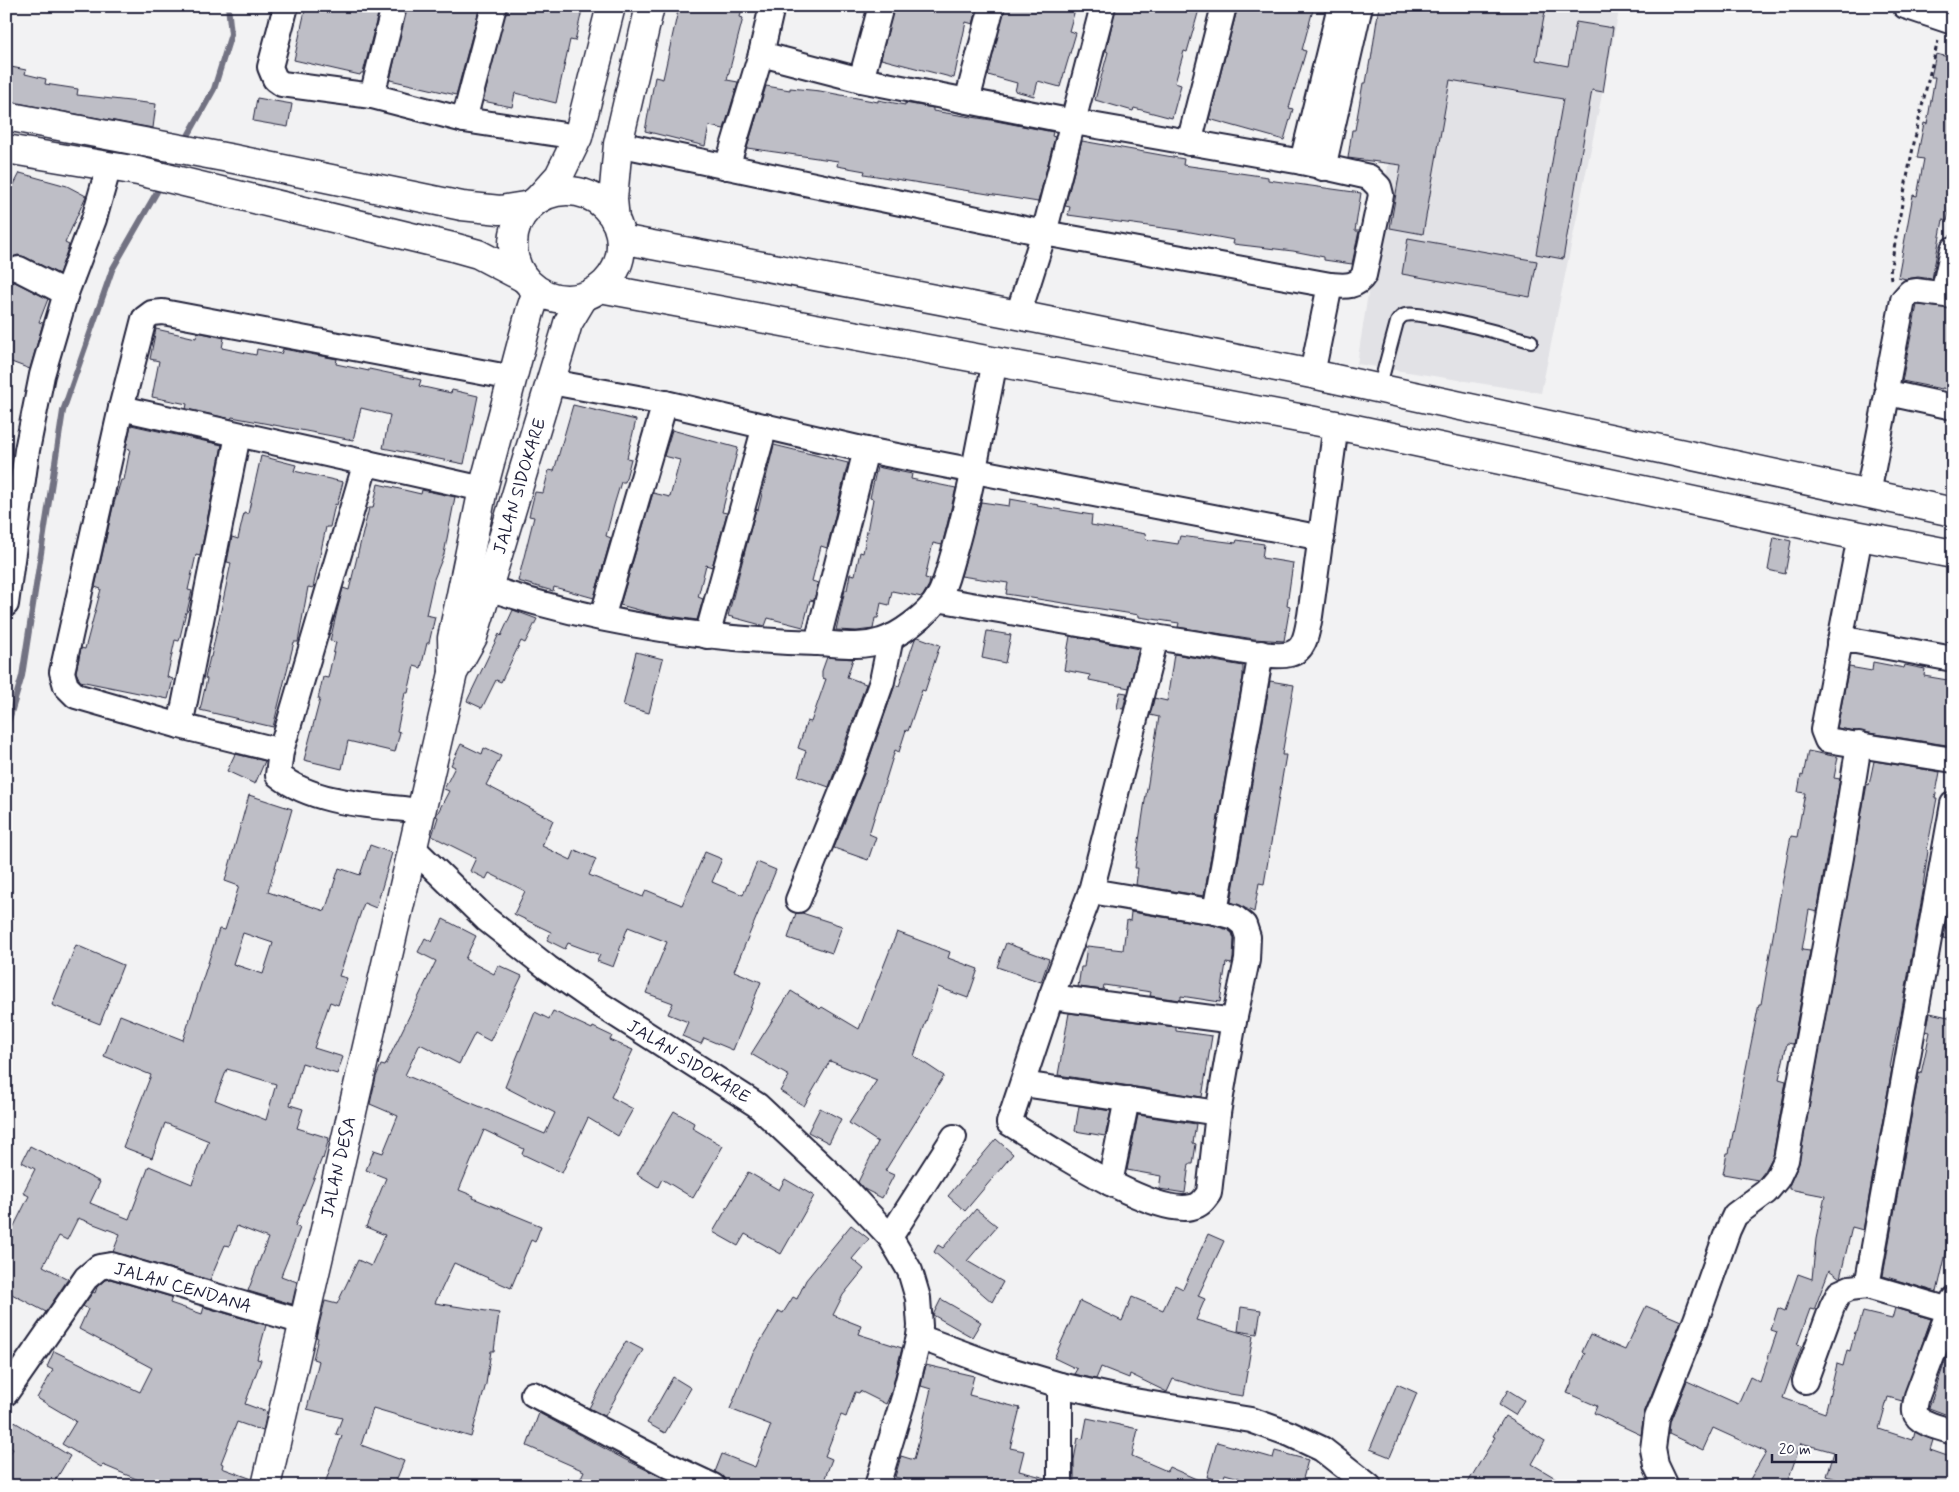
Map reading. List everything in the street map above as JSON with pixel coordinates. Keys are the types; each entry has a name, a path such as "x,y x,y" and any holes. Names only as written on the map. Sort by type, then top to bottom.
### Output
{"main road":[{"path":"530,284 514,260 512,242 516,224 522,214 560,176 578,137 611,6"},
{"path":"592,293 613,273 620,257 613,199 618,144 650,6"},
{"path":"6,116 234,159 462,206 500,210 535,201 561,191 577,191 592,197 605,206 618,230 1018,315 1312,374 1953,512"},
{"path":"6,149 138,171 478,254 552,298 567,300 592,293 995,361 1336,425 1953,554"},
{"name":"JALAN SIDOKARE","path":"412,848 453,673 452,638 484,490 530,312 530,284"},
{"name":"JALAN SIDOKARE","path":"453,673 473,637 568,323 592,293"},
{"path":"1536,467 1543,425"},
{"name":"JALAN DESA","path":"266,1486 412,848"}],"street":[{"path":"286,6 270,67 275,79 282,84 372,96 464,120 578,137"},
{"path":"372,96 394,6"},
{"path":"464,120 494,6"},
{"path":"727,167 772,6"},
{"path":"861,80 882,6"},
{"path":"967,101 992,6"},
{"path":"1018,315 1044,233 1104,6"},
{"path":"1189,143 1224,6"},
{"path":"1312,165 1340,6"},
{"path":"1312,165 1360,6"},
{"path":"1905,6 1948,16"},
{"path":"618,144 1044,233 1330,285 1351,285 1360,281 1364,275 1381,195 1379,187 1369,177 861,80 760,54"},
{"path":"6,604 27,450 42,375 66,293 94,219 109,166"},
{"path":"1868,494 1902,304 1910,292 1948,295 1953,249"},
{"path":"19,269 66,293"},
{"path":"1312,374 1330,285"},
{"path":"281,751 180,726 76,696 66,686 62,672 121,408 144,319 152,313 172,314 513,378"},
{"path":"488,588 512,596 602,618 707,636 787,643 863,645 883,641 912,624 937,599 945,582 959,533 995,361"},
{"path":"551,382 665,404 866,450 1322,538"},
{"path":"1888,390 1893,394 1953,407"},
{"path":"602,618 665,404"},
{"path":"121,408 484,490"},
{"path":"937,599 1156,637 1280,656 1291,654 1300,649 1305,640 1322,538 1336,425"},
{"path":"707,636 765,426"},
{"path":"180,726 238,435"},
{"path":"817,643 866,450"},
{"path":"366,462 281,751 278,775 290,785 344,802 420,811"},
{"path":"1860,536 1823,730 1824,735 1827,740 1953,760"},
{"path":"798,900 851,769 879,690 891,637"},
{"path":"1091,891 1216,912 1234,917 1244,925 1248,937 1247,960 1218,1113 1209,1193 1202,1204 1192,1208 1177,1208 1146,1200 1110,1183 1009,1123 1051,998 1091,891 1156,637"},
{"path":"1839,643 1846,641 1856,642 1953,659"},
{"path":"1216,912 1261,653"},
{"path":"1666,1486 1656,1465 1653,1449 1657,1418 1735,1215 1766,1192 1777,1179 1786,1160 1841,857 1859,744"},
{"path":"1858,1287 1953,804"},
{"name":"JALAN SIDOKARE","path":"412,848 486,918 548,968 601,1005 757,1104 838,1181 890,1237 910,1271 918,1298 919,1337 904,1397 877,1486"},
{"path":"1051,998 1234,1021"},
{"path":"1023,1084 1218,1113"},
{"path":"1110,1183 1127,1099"},
{"path":"890,1237 954,1137"},
{"name":"JALAN CENDANA","path":"6,1394 86,1278 99,1267 111,1265 303,1322"},
{"path":"1805,1381 1832,1308 1840,1293 1858,1287 1951,1307 1917,1396 1915,1407 1916,1414 1923,1421 1953,1432"},
{"path":"919,1337 997,1366 1060,1385 1128,1400 1250,1420 1290,1434 1322,1449 1369,1486"},
{"path":"1060,1385 1060,1486"},
{"path":"534,1394 666,1464 713,1486"}],"lane":[{"path":"1379,389 1397,322 1402,316 1407,314 1431,317 1531,341"}],"path":[{"path":"1910,292 1892,281 1890,272 1922,102 1948,16"}],"shaded area":[{"path":"1413,6 1620,6 1541,393 1357,364"}],"building":[{"path":"306,6 380,6 363,73 360,75 294,60"},
{"path":"407,6 480,6 456,95 390,80"},
{"path":"507,6 583,6 575,41 570,40 556,103 515,93 512,107 483,101"},
{"path":"679,6 743,6 740,17 743,18 727,80 738,82 724,129 709,126 705,146 645,131 655,77 663,79"},
{"path":"894,6 978,6 973,24 966,22 954,78 881,59"},
{"path":"1005,6 1076,6 1069,31 1076,33 1060,87 1038,81 1034,96 1015,91 1017,83 988,75"},
{"path":"1116,6 1200,6 1187,52 1184,51 1175,83 1181,85 1172,118 1134,108 1133,111 1095,100 1108,52 1106,51"},
{"path":"1238,6 1314,6 1302,50 1306,51 1289,108 1293,109 1284,140 1209,119"},
{"path":"1379,6 1546,6 1536,60 1568,66 1576,22 1613,28 1603,92 1592,90 1563,259 1536,254 1563,99 1450,80 1423,234 1390,228 1401,165 1348,158 1352,130 1355,130 1363,83 1366,83 1371,60"},
{"path":"1936,54 1953,58 1953,175 1948,202 1951,203 1947,221 1943,220 1932,279 1918,277 1906,279 1898,277 1913,195 1917,196 1924,159 1917,158 1924,123 1927,124 1935,77 1931,77"},
{"path":"6,66 26,70 25,74 46,79 45,84 78,89 77,95 156,104 153,128 6,101"},
{"path":"766,86 790,90 790,88 820,91 878,102 878,100 905,105 905,103 933,108 933,111 1053,132 1052,136 1055,137 1038,202 864,174 865,171 837,166 838,161 747,148"},
{"path":"257,98 292,104 288,127 253,121"},
{"path":"1082,141 1184,159 1183,165 1268,177 1268,180 1361,193 1355,231 1359,231 1352,264 1324,260 1324,257 1293,251 1233,244 1234,240 1185,231 1068,215 1070,207 1065,206"},
{"path":"20,173 67,186 86,196 65,243 69,245 59,274 18,255 6,262 6,200"},
{"path":"1408,238 1537,261 1530,297 1402,274"},
{"path":"13,281 48,299 39,322 43,323 30,369 6,360 6,300"},
{"path":"1917,305 1953,309 1953,390 1902,381"},
{"path":"156,329 196,338 197,332 224,338 222,348 256,355 257,349 281,354 283,349 337,359 336,364 421,380 419,386 451,393 452,390 478,396 464,464 383,448 390,415 361,408 353,440 232,417 231,419 186,409 187,404 152,397 159,361 150,359"},
{"path":"573,405 636,420 627,458 631,459 625,482 621,482 614,505 606,536 611,538 594,598 554,587 553,591 518,581 534,517 529,516 535,492 543,493 549,470 554,471"},
{"path":"131,425 222,445 200,556 196,555 188,590 192,591 179,641 175,640 167,677 173,679 168,699 80,681 76,672 81,648 85,649 101,589 95,587 113,507 121,480 124,480 130,449 126,448"},
{"path":"672,430 738,448 722,512 727,513 712,567 706,565 698,597 703,599 697,620 654,614 620,605 653,493 670,497 680,460 664,456"},
{"path":"774,445 848,463 827,548 821,546 812,581 818,583 814,601 810,600 803,627 768,618 765,626 728,616"},
{"path":"261,456 296,465 294,471 343,482 337,505 335,504 330,527 326,527 313,588 308,587 298,642 294,642 273,727 200,710 207,679 205,678 231,563 227,562 232,537 238,539 244,513 248,514"},
{"path":"877,467 912,474 911,479 956,488 942,545 933,543 925,578 930,579 929,585 922,597 892,591 889,605 881,603 878,618 875,618 873,629 857,631 836,630 850,574 855,575 860,552 863,553 873,499 870,498"},
{"path":"378,484 421,494 422,490 455,497 444,554 434,579 426,615 435,617 429,643 427,643 421,668 414,666 408,693 405,693 397,731 400,732 395,752 348,741 342,769 304,760 320,699 318,699 323,677 328,678 336,642 330,641 343,588 349,590 369,508 373,508"},
{"path":"1010,499 1038,504 1037,506 1092,515 1091,525 1146,534 1145,539 1178,544 1180,536 1236,543 1237,540 1264,544 1262,558 1293,563 1287,605 1290,606 1284,641 1254,639 1178,627 1179,623 1139,617 1139,615 1006,594 1008,583 961,576 981,502 1009,506"},
{"path":"1774,537 1791,541 1785,574 1768,570"},
{"path":"513,610 537,619 525,643 521,641 501,682 496,680 482,708 467,701 499,634 501,636"},
{"path":"987,631 1011,635 1005,663 982,658"},
{"path":"1070,636 1139,649 1129,688 1089,680 1090,675 1064,670"},
{"path":"918,637 940,645 925,691 922,690 899,752 895,750 869,834 876,837 868,860 834,848 864,774 895,685 899,686 915,639"},
{"path":"636,652 663,659 649,713 623,706"},
{"path":"1174,654 1243,666 1243,677 1204,896 1136,885 1138,868 1135,868 1159,717 1150,715 1154,698 1167,701"},
{"path":"827,657 853,659 847,677 866,684 829,787 798,776 806,751 798,748 807,721 811,722 826,679 822,678 822,671"},
{"path":"1873,662 1904,668 1905,665 1925,669 1924,676 1953,681 1953,746 1837,728 1849,667 1872,671"},
{"path":"1270,681 1294,685 1282,755 1286,755 1264,884 1259,883 1254,912 1231,902"},
{"path":"1120,692 1127,693 1123,709 1117,708"},
{"path":"461,744 482,754 484,748 501,756 486,785 553,820 542,846 571,860 575,850 596,859 589,875 643,897 646,890 682,905 705,852 722,859 712,882 743,895 757,862 776,870 734,971 761,982 733,1050 704,1038 701,1044 682,1036 688,1022 668,1014 673,1003 646,993 667,942 628,927 613,967 597,961 600,955 568,943 565,949 547,940 551,932 514,914 525,891 489,873 486,879 470,871 476,858 432,836 438,817 436,816 449,791 444,789 455,767 451,765"},
{"path":"1808,751 1838,757 1834,778 1840,779 1817,912 1809,910 1802,950 1810,951 1793,1044 1787,1043 1779,1079 1786,1081 1773,1156 1758,1180 1723,1174 1727,1153 1729,1153 1759,1004 1761,1004 1791,836 1797,837 1805,793 1798,792"},
{"path":"235,754 265,761 255,784 227,771"},
{"path":"1874,761 1940,772 1935,798 1937,798 1927,850 1924,886 1890,1068 1892,1068 1863,1230 1852,1227 1840,1278 1829,1270 1814,1310 1810,1309 1797,1345 1802,1346 1783,1398 1825,1413 1837,1364 1843,1366 1847,1350 1850,1351 1863,1312 1892,1319 1895,1308 1931,1319 1902,1401 1888,1397 1879,1429 1913,1440 1915,1432 1933,1440 1930,1450 1953,1458 1953,1486 1858,1486 1827,1476 1834,1452 1801,1443 1786,1486 1746,1486 1766,1452 1713,1428 1703,1450 1669,1434 1670,1421 1687,1381 1738,1404 1750,1377 1760,1382 1777,1332 1771,1330 1778,1308 1785,1311 1798,1274 1812,1279 1816,1239 1825,1196 1789,1189 1789,1186 1799,1163 1867,784 1869,785"},
{"path":"249,795 292,809 268,892 325,911 339,868 360,875 370,845 392,853 376,908 364,903 339,976 347,978 338,1005 330,1002 314,1048 343,1057 337,1074 302,1063 290,1105 303,1109 297,1128 329,1138 323,1159 295,1226 300,1228 281,1276 297,1282 292,1304 248,1291 268,1238 237,1226 229,1246 225,1245 210,1280 113,1252 120,1234 78,1218 67,1240 59,1236 43,1266 68,1279 46,1312 6,1291 6,1242 29,1196 23,1193 35,1169 22,1162 30,1146 100,1182 90,1203 129,1219 149,1166 192,1184 209,1141 165,1123 152,1158 123,1147 151,1075 104,1056 120,1015 183,1040 219,929 225,930 239,886 225,881","holes":["243,933 273,943 263,974 233,964","227,1069 276,1084 266,1120 215,1100"]},
{"path":"1949,903 1953,904 1953,940 1943,938"},
{"path":"1131,912 1212,925 1232,933 1234,939 1232,964 1226,963 1220,1002 1181,996 1181,1000 1150,996 1151,992 1104,985 1103,990 1078,987 1081,967 1084,967 1087,946 1123,950 1127,920 1130,921"},
{"path":"796,913 802,913 842,926 832,953 788,938"},
{"path":"443,919 476,936 465,959 494,974 498,965 522,976 490,1041 475,1033 459,1064 420,1044 405,1075 545,1134 555,1113 505,1087 535,1012 549,1019 553,1011 612,1036 610,1040 633,1050 611,1097 633,1109 618,1136 588,1118 562,1173 522,1154 524,1149 484,1130 459,1190 474,1196 473,1198 541,1226 535,1242 531,1240 511,1288 454,1263 435,1303 499,1313 494,1351 491,1351 486,1384 471,1437 373,1408 361,1445 404,1461 394,1486 324,1486 342,1436 336,1434 342,1418 307,1409 319,1361 313,1359 318,1338 316,1337 325,1301 337,1304 358,1260 371,1266 385,1235 366,1227 386,1178 366,1170 374,1150 383,1153 398,1116 370,1104 376,1077 381,1065 385,1066 436,961 418,952 425,938 432,942"},
{"path":"897,932 950,952 948,958 978,969 968,998 938,987 914,1056 944,1076 885,1171 894,1175 882,1198 864,1189 858,1182 878,1142 849,1123 877,1080 830,1061 804,1106 780,1091 789,1076 751,1054 791,991 820,1009 822,1007 859,1029"},
{"path":"1006,943 1049,959 1041,982 997,967"},
{"path":"76,945 123,965 100,1024 52,1005"},
{"path":"1069,1013 1176,1027 1176,1031 1212,1036 1202,1097 1058,1075"},
{"path":"1930,1013 1953,1018 1953,1070 1945,1114 1953,1116 1953,1200 1947,1232 1953,1233 1953,1250 1947,1249 1937,1292 1883,1276 1919,1073 1921,1074 1930,1032 1926,1031"},
{"path":"1079,1106 1111,1111 1105,1136 1075,1131"},
{"path":"820,1108 841,1119 829,1143 808,1132"},
{"path":"674,1111 694,1123 692,1128 723,1146 693,1198 662,1179 658,1187 637,1174"},
{"path":"1138,1115 1196,1124 1193,1143 1196,1144 1193,1164 1189,1164 1185,1193 1159,1189 1161,1176 1127,1170"},
{"path":"996,1139 1013,1154 965,1211 948,1196"},
{"path":"748,1172 779,1190 785,1179 814,1196 781,1254 745,1234 738,1246 713,1232"},
{"path":"976,1209 997,1226 967,1261 1003,1282 992,1302 934,1252 938,1245 943,1248"},
{"path":"851,1225 869,1239 852,1259 864,1269 843,1295 833,1315 861,1326 858,1334 902,1348 891,1393 886,1404 860,1391 859,1393 855,1392 846,1417 841,1415 825,1456 832,1459 822,1486 727,1486 724,1478 715,1472 722,1454 755,1467 771,1425 730,1409 752,1355 779,1311 783,1313 793,1297 797,1299 806,1280"},
{"path":"1208,1234 1224,1241 1198,1296 1205,1299 1196,1320 1253,1336 1243,1396 1217,1392 1173,1379 1167,1392 1130,1374 1129,1378 1101,1367 1096,1379 1074,1374 1077,1369 1054,1358 1080,1301 1122,1321 1132,1297 1163,1310 1175,1285 1183,1289"},
{"path":"110,1279 172,1297 170,1303 202,1314 204,1307 266,1325 257,1359 261,1360 245,1404 267,1412 263,1431 237,1422 221,1463 223,1464 222,1468 252,1479 251,1486 153,1486 103,1465 101,1467 62,1444 76,1421 37,1398 53,1370 47,1367 54,1351 140,1392 152,1368 79,1329 88,1309 83,1306 93,1292 95,1293 97,1287 105,1280"},
{"path":"941,1299 981,1322 972,1337 933,1315"},
{"path":"1646,1306 1681,1321 1644,1413 1641,1435 1594,1413 1597,1406 1567,1393 1585,1353 1582,1352 1590,1335 1625,1350"},
{"path":"1241,1307 1261,1310 1257,1334 1238,1331"},
{"path":"626,1341 643,1350 605,1416 589,1408"},
{"path":"1948,1353 1953,1354 1953,1417 1929,1408"},
{"path":"926,1365 974,1376 969,1395 1020,1408 1010,1448 1024,1451 1019,1471 1046,1478 1046,1486 928,1486 895,1477 901,1456 914,1460 931,1389 921,1386"},
{"path":"673,1377 691,1388 665,1433 647,1423"},
{"path":"1397,1384 1417,1393 1390,1457 1370,1449"},
{"path":"1508,1390 1524,1400 1515,1415 1499,1405"},
{"path":"539,1413 624,1459 680,1486 577,1486 584,1471 527,1446"},
{"path":"1505,1416 1545,1441 1532,1464 1569,1486 1466,1486"},
{"path":"1087,1418 1138,1429 1132,1456 1167,1471 1169,1467 1212,1486 1074,1486 1074,1460 1078,1438 1083,1439"},
{"path":"13,1421 70,1456 52,1486 6,1486 6,1460 13,1449 6,1445 6,1432"},
{"path":"1217,1442 1273,1458 1275,1451 1308,1460 1301,1486 1267,1486 1225,1474 1223,1481 1207,1477"}],"waterway":[{"path":"184,143 214,89 231,34 228,6"},
{"path":"6,730 22,676 63,411 112,270 162,183"}]}
